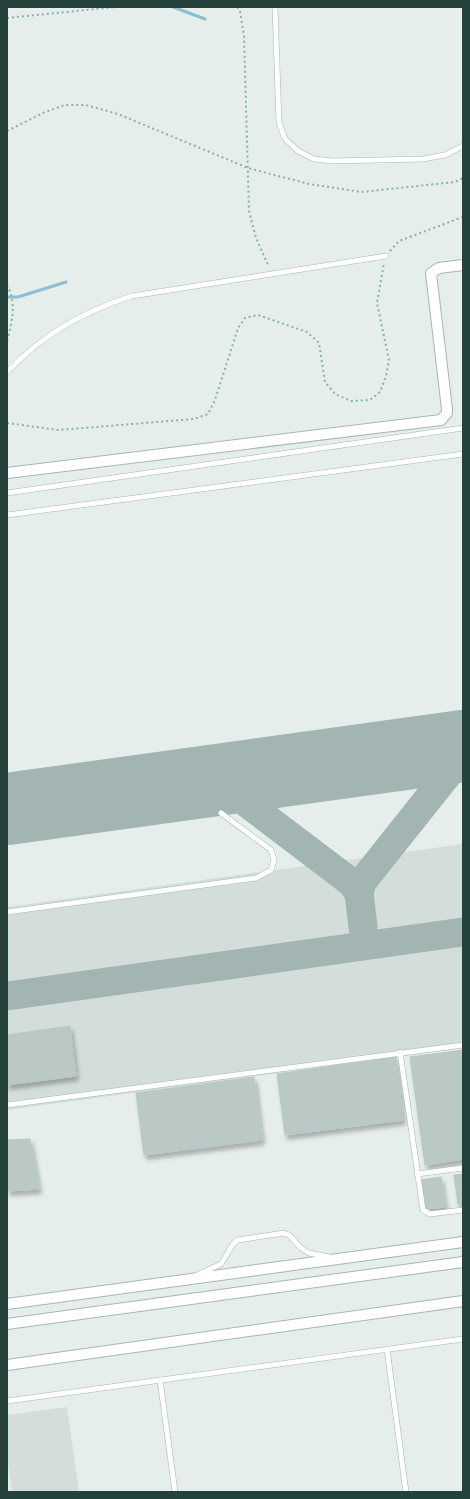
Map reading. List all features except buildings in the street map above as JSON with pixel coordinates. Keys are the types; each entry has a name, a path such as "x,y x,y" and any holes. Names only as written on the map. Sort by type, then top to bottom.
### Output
{"street":[{"path":"7,474 441,420 447,413 447,409 431,277 436,268 463,265"},
{"path":"7,1304 462,1242"},
{"path":"7,1324 463,1262"},
{"path":"7,1364 463,1301"}],"lane":[{"path":"275,7 279,123 285,139 298,151 314,159 332,161 423,158 445,155 463,146"},
{"path":"7,372 45,337 72,319 101,305 132,296 386,256"},
{"path":"7,494 463,428"},
{"path":"7,515 463,454"},
{"path":"7,912 256,878 271,870 274,860 271,850 221,813"},
{"path":"7,1105 463,1044"},
{"path":"400,1052 422,1207 424,1212 430,1214 463,1210"},
{"path":"417,1174 463,1168"},
{"path":"180,1281 217,1266 223,1261 232,1244 238,1240 280,1233 289,1235 301,1248 309,1253 344,1259"},
{"path":"7,1401 463,1339"},
{"path":"387,1349 406,1492"},
{"path":"160,1380 175,1492"}],"path":[{"path":"7,18 117,7"},
{"path":"237,7 240,11 244,36 249,211 256,238 272,274"},
{"path":"7,131 45,112 65,105 86,105 118,114 248,168 308,184 361,192 456,182 463,178"},
{"path":"7,423 58,430 194,419 208,414 215,400 238,328 245,318 258,315 306,332 319,343 324,382 335,394 352,401 370,400 380,392 386,376 389,360 377,303 380,276 386,256 399,241 463,217"},
{"path":"7,341 11,328 13,305 8,286"}],"shaded area":[{"path":"463,844 463,1048 7,1110 7,907"},
{"path":"67,1407 79,1492 12,1492 7,1458 7,1415"}],"waterway":[{"path":"173,7 205,19"},
{"path":"7,297 18,297 66,282"}],"taxiway":[{"path":"208,780 228,789 352,883 359,893 362,882 463,755"},
{"path":"359,893 363,927"},
{"path":"7,996 463,932"}],"runway":[{"path":"7,809 463,746"}]}
